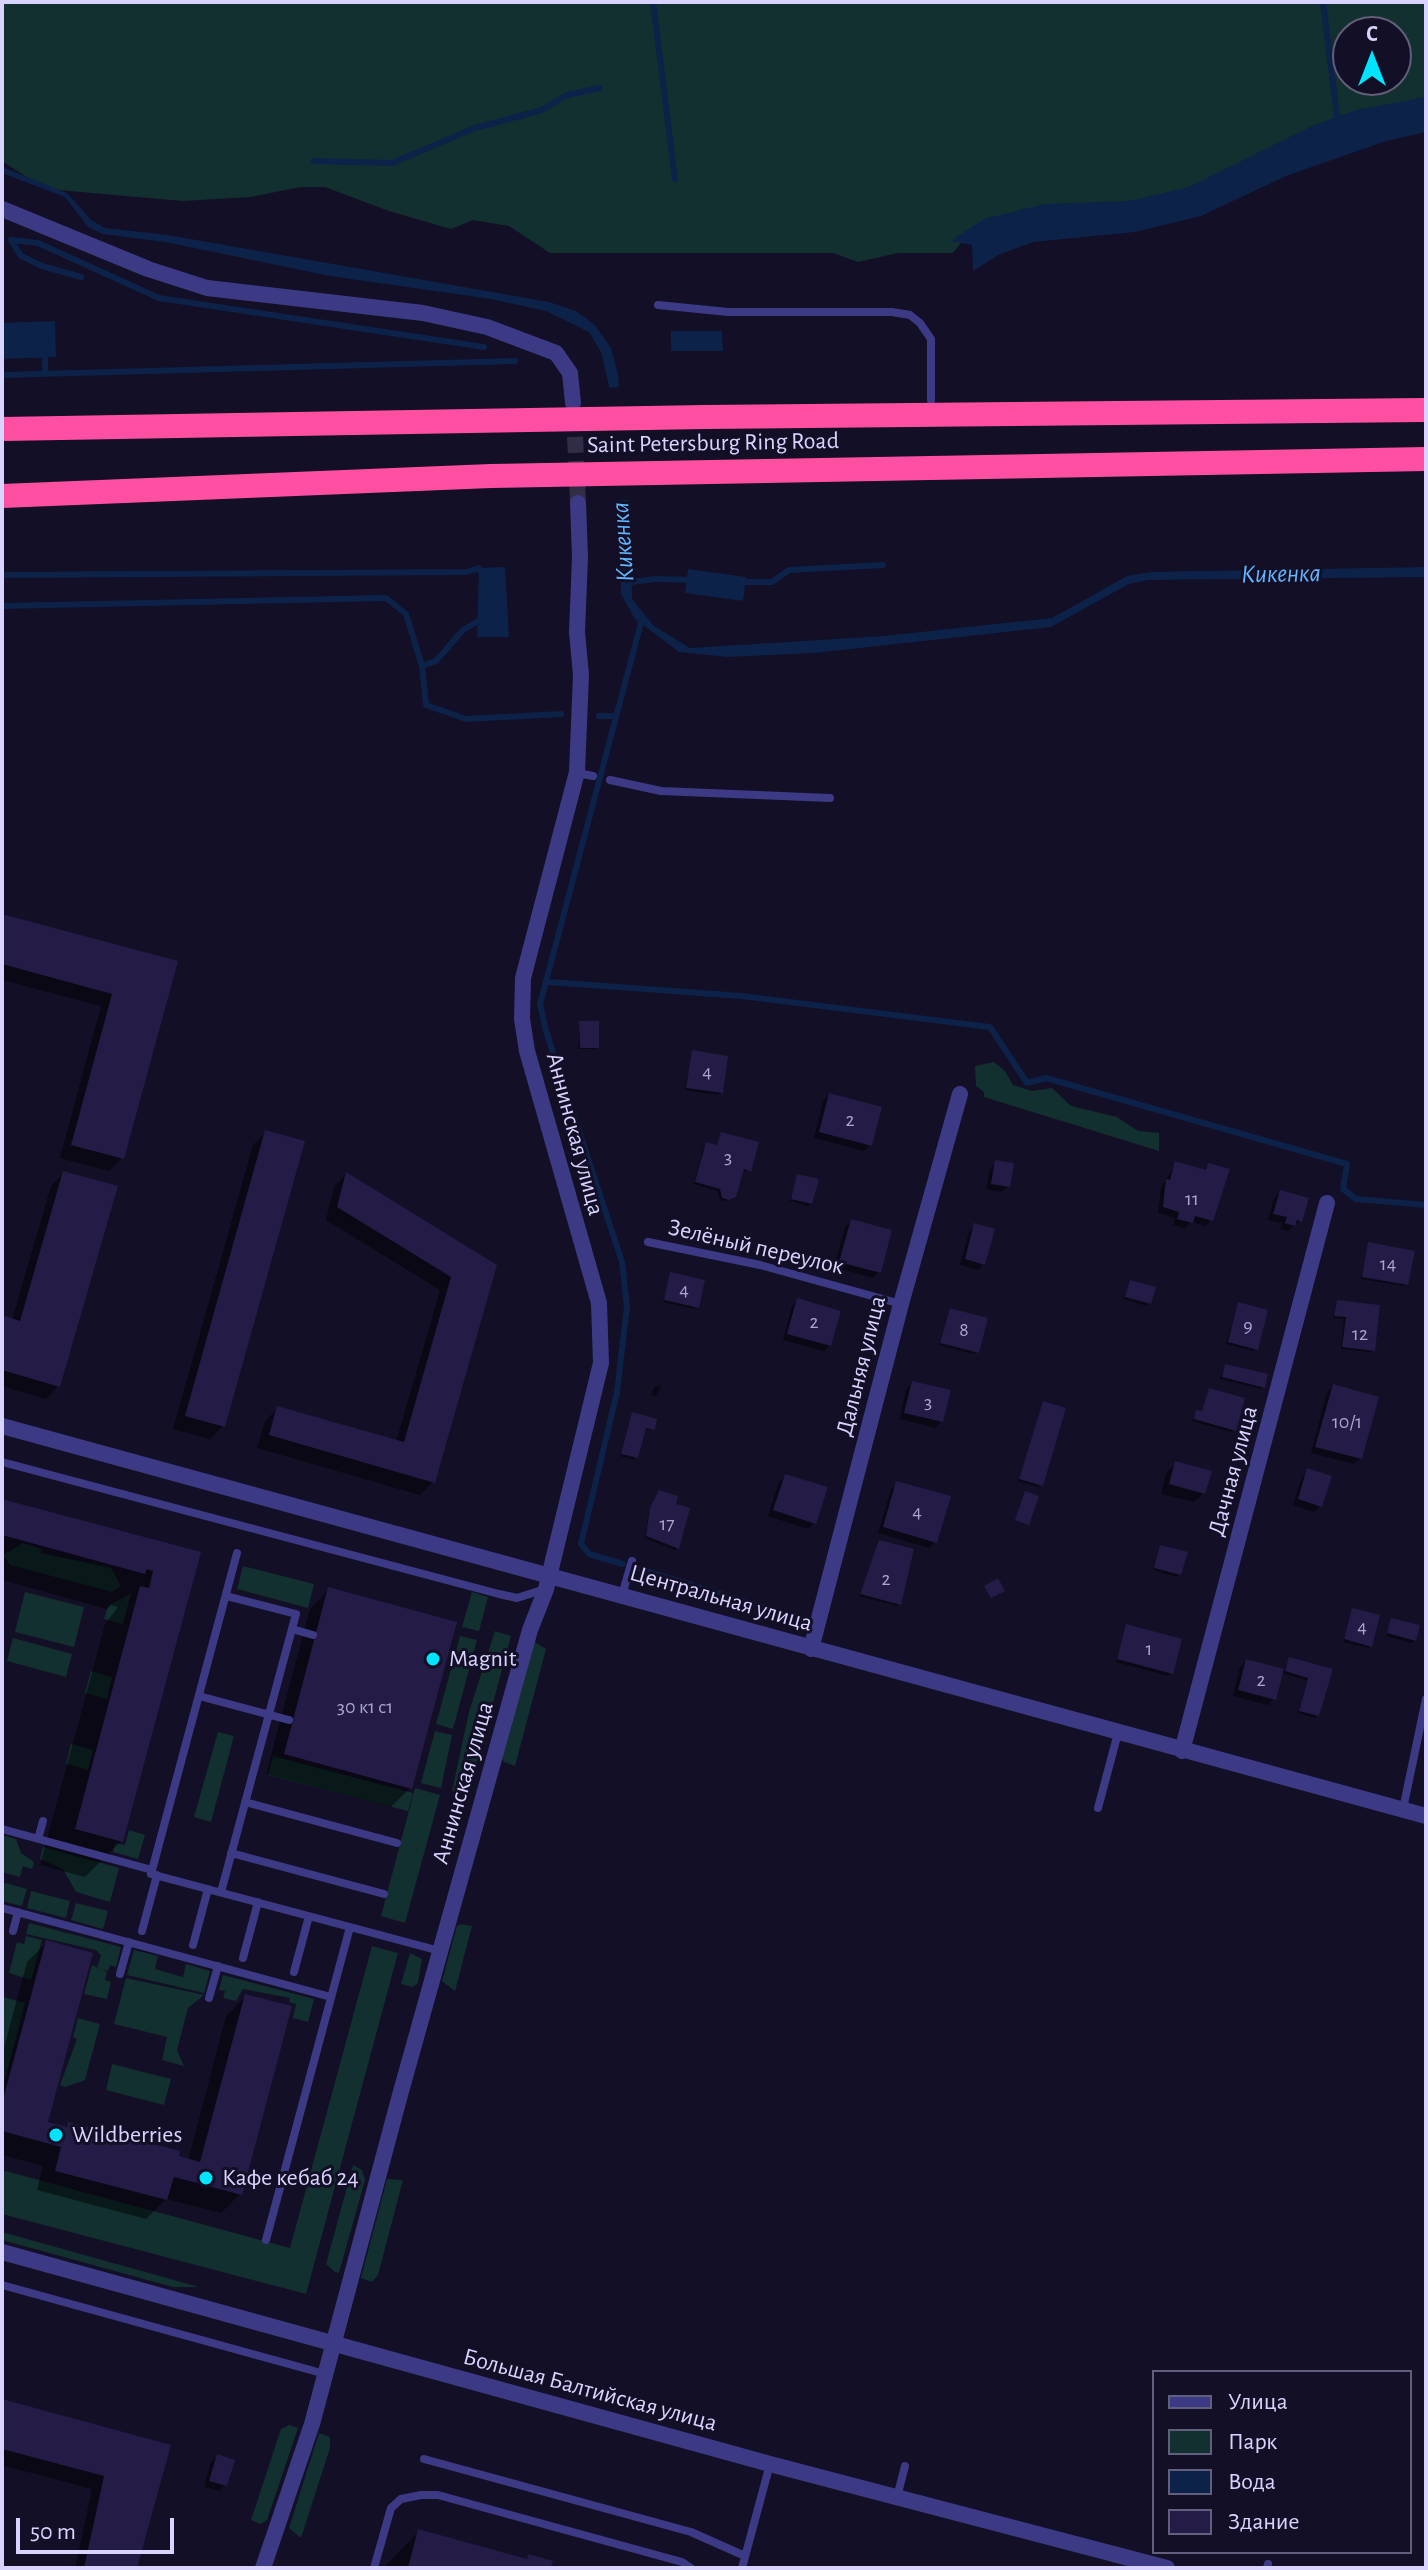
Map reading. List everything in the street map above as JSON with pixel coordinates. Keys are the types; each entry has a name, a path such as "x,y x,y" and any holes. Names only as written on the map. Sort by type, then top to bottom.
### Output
{"highway":[{"name":"Saint Petersburg Ring Road","path":"2,429 705,417 1426,410"},
{"name":"Saint Petersburg Ring Road","path":"2,496 491,476 1426,459"}],"street":[{"path":"2,209 148,269 207,288 423,313 487,327 556,353 570,373 573,403"},
{"name":"Аннинская улица","path":"263,2568 312,2424 440,1951 530,1630 548,1581 601,1363 603,1322 527,1051 522,994 585,774 577,632 578,503"},
{"name":"Дальняя улица","path":"811,1649 901,1304 960,1094"},
{"name":"Дачная улица","path":"1182,1751 1327,1203"},
{"name":"Центральная улица","path":"2,1426 548,1581 622,1595 1426,1816"},
{"name":"Большая Балтийская улица","path":"2,2252 1133,2564 1167,2568"}],"lane":[{"path":"658,305 728,312 892,312 910,315 931,339 931,400"},
{"path":"610,780 661,791 830,798"},
{"name":"Зелёный переулок","path":"648,1242 760,1265 901,1304"},
{"path":"2,1462 517,1598 548,1581"},
{"path":"142,1931 154,1872 237,1553"},
{"path":"622,1595 632,1561"},
{"path":"221,1892 296,1614 226,1596"},
{"path":"292,1629 313,1635"},
{"path":"199,1696 289,1720"},
{"path":"1403,1809 1426,1699"},
{"path":"1098,1808 1118,1733"},
{"path":"245,1802 397,1843"},
{"path":"38,1839 43,1821"},
{"path":"2,1829 208,1889 440,1951"},
{"path":"231,1853 384,1894"},
{"path":"193,1945 208,1889"},
{"path":"243,1958 258,1902"},
{"path":"2,1908 331,1997"},
{"path":"13,1931 18,1912"},
{"path":"294,1972 309,1916"},
{"path":"266,2240 350,1927"},
{"path":"120,1974 129,1942"},
{"path":"209,1998 218,1966"},
{"path":"2,2285 325,2374"},
{"path":"424,2459 691,2532 745,2556"},
{"path":"742,2568 770,2464"},
{"path":"897,2497 905,2466"},
{"path":"374,2568 391,2508 411,2496 438,2495 682,2562 691,2568"}],"green space":[{"path":"2,2 1426,2 1426,107 1374,110 1327,121 1187,190 961,243 953,253 898,253 858,262 833,253 550,253 509,226 473,220 451,229 389,211 325,187 301,187 250,197 183,201 58,190 36,183 2,161"},
{"path":"994,1062 1005,1071 1013,1085 1032,1091 1052,1088 1071,1106 1117,1117 1138,1131 1159,1133 1159,1151 984,1097 984,1092 976,1086 975,1066"},
{"path":"23,1543 42,1549 41,1553 111,1568 121,1586 112,1592 10,1565 3,1555"},
{"path":"243,1566 314,1584 308,1608 237,1589"},
{"path":"25,1592 84,1607 74,1647 15,1632"},
{"path":"472,1592 488,1597 479,1631 462,1627"},
{"path":"131,1593 123,1624 104,1619 108,1606"},
{"path":"495,1631 511,1636 470,1789 461,1793 452,1791 469,1712"},
{"path":"460,1636 477,1640 453,1729 436,1724"},
{"path":"13,1638 72,1654 66,1677 7,1661"},
{"path":"533,1641 546,1649 515,1766 502,1758"},
{"path":"91,1671 112,1677 107,1699 85,1693"},
{"path":"435,1731 452,1735 441,1788 421,1783"},
{"path":"218,1732 234,1736 211,1822 194,1817"},
{"path":"71,1744 93,1750 88,1770 66,1764"},
{"path":"273,1756 413,1793 408,1811 268,1775"},
{"path":"415,1788 440,1795 405,1923 381,1916"},
{"path":"129,1830 145,1835 138,1859 113,1852 115,1843 125,1845"},
{"path":"2,1835 16,1839 21,1853 34,1862 32,1869 23,1866 20,1877 2,1872"},
{"path":"43,1847 119,1868 110,1902 76,1892 63,1869 40,1859"},
{"path":"2,1882 27,1889 22,1906 2,1901"},
{"path":"31,1891 70,1901 66,1918 27,1908"},
{"path":"76,1903 108,1911 103,1929 71,1920"},
{"path":"29,1923 121,1947 116,1967 110,1965 108,1971 97,1968 101,1955 96,1950 26,1934"},
{"path":"457,1926 472,1926 455,1991 442,1981"},
{"path":"26,1936 42,1940 31,1980 9,1973 17,1942 24,1944"},
{"path":"372,1946 398,1953 306,2294 2,2214 2,2170 290,2248"},
{"path":"134,1950 158,1956 155,1969 183,1977 186,1964 210,1971 204,1993 127,1975"},
{"path":"410,1953 422,1959 418,1983 413,1987 401,1984"},
{"path":"92,1965 107,1972 105,1980 111,1982 107,1999 84,1994"},
{"path":"223,1975 314,1999 308,2022 293,2018 296,2004 289,2002 290,1998 243,1989 236,2001 223,1998 225,1991 219,1990"},
{"path":"126,1978 204,1995 188,2008 177,2050 184,2066 162,2060 167,2037 114,2024"},
{"path":"3,1997 25,2003 4,2083 2,2082"},
{"path":"78,2018 100,2024 85,2080 65,2087 60,2085 77,2039 73,2037"},
{"path":"112,2064 171,2079 164,2105 106,2090"},
{"path":"353,2165 362,2170 365,2180 339,2273 326,2264"},
{"path":"387,2179 403,2180 378,2275 372,2282 361,2278"},
{"path":"2,2232 199,2287 173,2287 2,2240"},
{"path":"289,2425 298,2428 267,2520 261,2524 251,2520 281,2429"},
{"path":"319,2433 330,2437 330,2448 301,2538 289,2528"}],"water":[{"path":"1426,97 1426,132 1386,141 1286,176 1201,216 1135,232 1033,242 998,255 973,271 972,245 950,241 984,219 1045,204 1129,201 1189,187 1312,126 1356,110"},
{"name":"Кикенка","path":"2,167 67,193 91,220 105,228 168,235 549,302 576,311 595,325 611,348 618,374 630,520 632,599 654,626 690,648 884,636 1052,618 1127,576 1150,572 1426,567 1426,577 1148,580 1129,584 1051,627 814,653 727,657 679,652 635,619 621,594 621,520 612,399 601,352 589,332 546,311 491,299 330,276 165,242 103,234 88,227 65,197 2,173"},
{"path":"55,321 56,357 2,359 2,323"},
{"path":"671,331 722,331 723,351 671,351"},
{"path":"505,567 509,637 477,637 479,568"},
{"path":"688,569 746,577 743,601 685,593"}],"pier":[{"path":"623,387 633,500 616,500 605,388"}],"building":[{"path":"2,914 178,961 124,1159 71,1145 112,994 2,964"},
{"path":"579,1021 599,1021 599,1048 580,1048"},
{"path":"692,1050 728,1056 723,1093 686,1088"},
{"path":"829,1093 882,1107 872,1146 819,1132"},
{"path":"265,1130 305,1141 225,1427 185,1416"},
{"path":"721,1132 759,1142 751,1172 744,1169 736,1197 729,1200 722,1198 720,1189 695,1182 706,1142 717,1145"},
{"path":"995,1160 1014,1163 1010,1187 991,1184"},
{"path":"1175,1161 1206,1170 1208,1163 1230,1169 1213,1221 1195,1216 1193,1223 1177,1219 1179,1212 1163,1207 1166,1179 1170,1180"},
{"path":"63,1171 118,1186 60,1387 2,1370 2,1315 20,1321"},
{"path":"346,1172 497,1265 435,1483 269,1435 277,1406 404,1442 451,1277 337,1207"},
{"path":"797,1174 819,1179 812,1204 791,1199"},
{"path":"1280,1190 1309,1198 1302,1222 1297,1220 1295,1226 1285,1223 1287,1217 1273,1214"},
{"path":"851,1219 892,1230 881,1273 839,1262"},
{"path":"974,1223 995,1229 985,1265 965,1259"},
{"path":"1368,1242 1415,1251 1408,1285 1362,1277"},
{"path":"670,1272 705,1280 699,1308 664,1300"},
{"path":"1130,1280 1156,1287 1151,1304 1125,1297"},
{"path":"797,1298 841,1311 831,1346 787,1334"},
{"path":"1337,1300 1380,1305 1375,1351 1342,1347 1346,1317 1334,1316"},
{"path":"1238,1302 1268,1310 1258,1350 1228,1342"},
{"path":"950,1308 988,1318 979,1353 940,1343"},
{"path":"1225,1364 1268,1374 1265,1388 1222,1377"},
{"path":"912,1381 951,1390 943,1422 904,1413"},
{"path":"1333,1384 1379,1397 1362,1459 1315,1447"},
{"path":"1209,1388 1245,1398 1236,1431 1194,1419 1196,1410 1202,1411"},
{"path":"1043,1401 1066,1408 1043,1486 1019,1479"},
{"path":"632,1412 657,1419 655,1430 646,1428 638,1458 621,1454"},
{"path":"1175,1461 1212,1471 1205,1494 1169,1484"},
{"path":"1307,1468 1332,1476 1322,1507 1298,1499"},
{"path":"785,1474 828,1487 816,1524 773,1510"},
{"path":"896,1481 951,1496 937,1543 883,1527"},
{"path":"659,1490 678,1496 676,1504 690,1508 679,1549 646,1536 650,1508"},
{"path":"1025,1491 1039,1496 1029,1525 1015,1520"},
{"path":"2,1499 201,1552 123,1842 75,1829 140,1586 149,1588 153,1571 147,1569 145,1574 2,1535"},
{"path":"879,1540 914,1549 901,1605 860,1594"},
{"path":"1160,1545 1188,1552 1181,1575 1154,1568"},
{"path":"998,1578 1005,1591 991,1598 984,1586"},
{"path":"328,1587 457,1622 412,1789 284,1754"},
{"path":"1352,1608 1380,1615 1372,1647 1344,1639"},
{"path":"1391,1618 1420,1625 1416,1641 1387,1633"},
{"path":"1126,1624 1182,1639 1173,1674 1117,1659"},
{"path":"1289,1657 1333,1669 1319,1716 1299,1711 1308,1678 1285,1671"},
{"path":"1246,1659 1284,1669 1276,1700 1238,1690"},
{"path":"46,1940 93,1953 48,2122 67,2127 68,2122 180,2151 179,2156 200,2162 245,1994 292,2006 242,2195 174,2177 167,2200 55,2171 61,2147 2,2131 2,2103"},
{"path":"2,2399 171,2445 137,2568 84,2568 104,2476 2,2449"},
{"path":"217,2454 235,2460 227,2486 209,2481"},
{"path":"418,2529 527,2559 528,2554 553,2561 551,2568 408,2568"}],"waterway":[{"path":"653,2 675,179"},
{"path":"1323,2 1338,125"},
{"path":"314,161 392,163 475,128 542,110 567,95 600,88"},
{"path":"81,277 42,266 21,256 11,240 38,243 159,298 484,347"},
{"path":"45,357 45,374"},
{"path":"2,375 515,361"},
{"path":"738,582 772,582 789,570 883,565"},
{"path":"2,575 467,572 479,568 482,575"},
{"name":"Кикенка","path":"626,589 631,582 695,580"},
{"path":"2,606 386,598 406,614 422,666 426,705 466,719 561,714"},
{"path":"623,1564 589,1554 581,1544 617,1392 627,1306 622,1262 546,1031 540,1004 642,619"},
{"path":"422,666 436,661 463,630 480,620"},
{"path":"599,716 616,716"},
{"path":"549,982 742,996 990,1027 1027,1083 1046,1078 1347,1164 1343,1189 1356,1199 1426,1205"},
{"path":"637,1568 800,1618"}],"tunnel":[{"path":"574,413 578,503"}],"place":[{"name":"Magnit","path":"433,1659"},
{"name":"Wildberries","path":"56,2135"},
{"name":"Кафе кебаб 24","path":"206,2178"}]}
